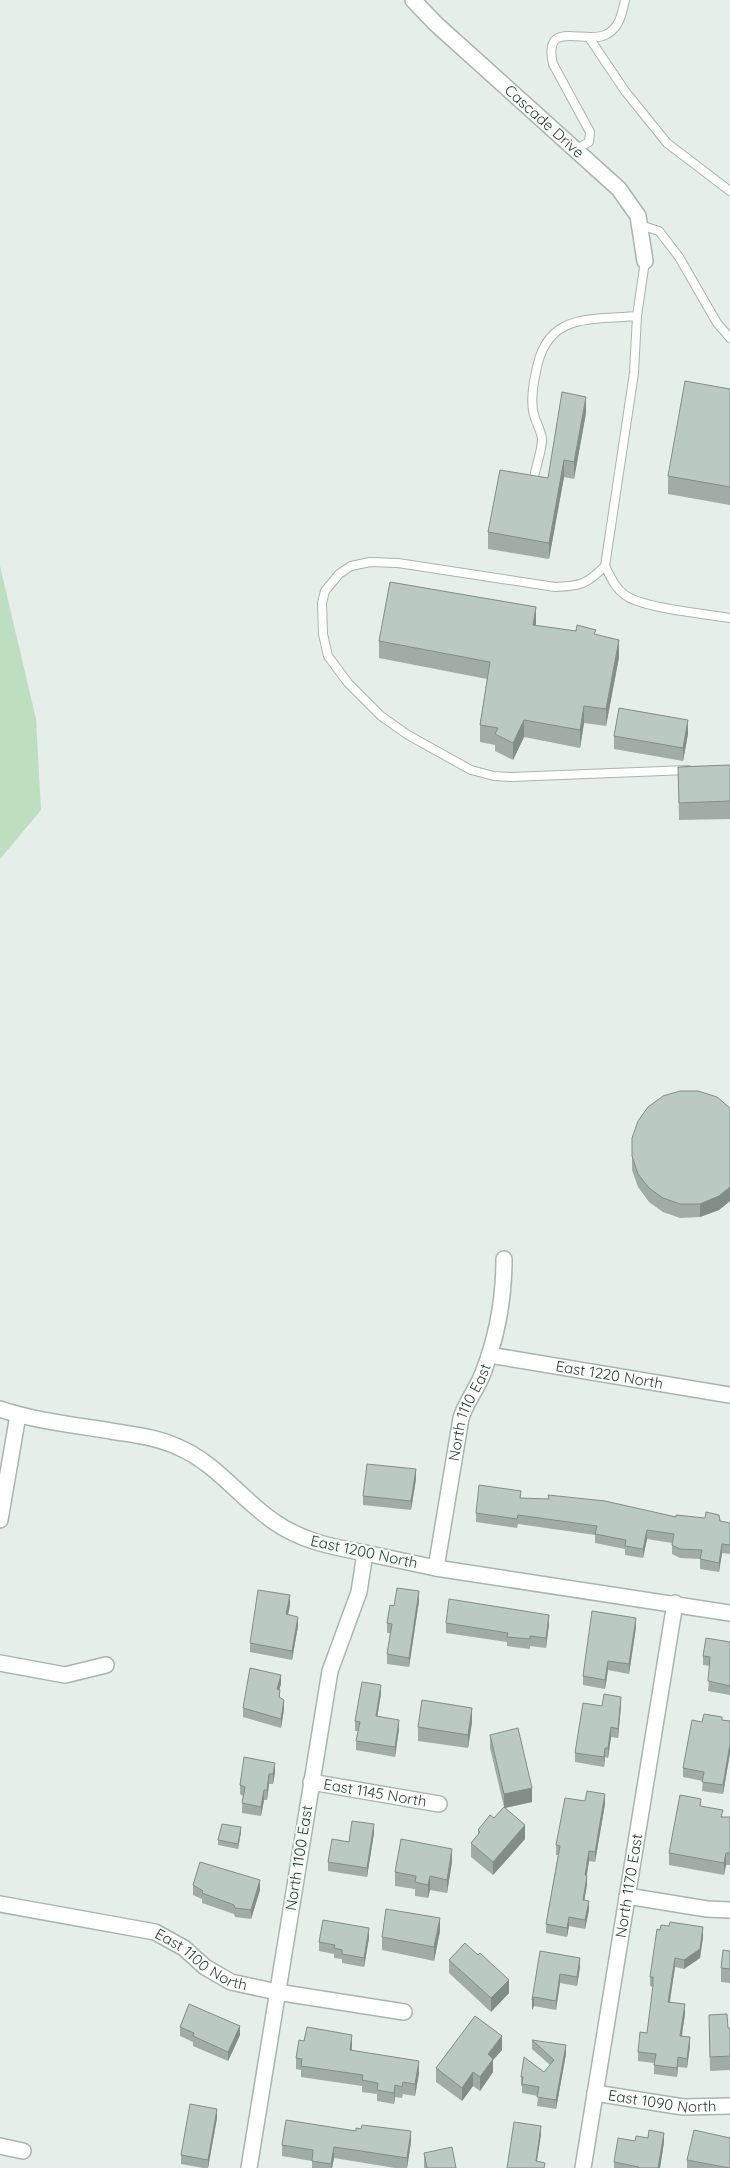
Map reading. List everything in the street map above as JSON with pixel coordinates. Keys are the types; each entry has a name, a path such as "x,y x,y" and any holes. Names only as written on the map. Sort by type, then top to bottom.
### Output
{"street":[{"name":"Cascade Drive","path":"413,0 436,24 619,189 635,210 640,225 645,261"},
{"name":"North 1110 East","path":"436,1568 461,1418 489,1355 502,1303 504,1259"},
{"name":"East 1220 North","path":"489,1355 730,1395"},
{"name":"East 1200 North","path":"0,1409 18,1415 145,1436 179,1447 205,1462 256,1508 290,1532 305,1539 436,1568 675,1603 730,1613"},
{"path":"0,1520 18,1415"},
{"name":"North 1100 East","path":"248,2168 330,1670 359,1592 365,1553"},
{"name":"North 1170 East","path":"583,2168 675,1603"},
{"path":"0,1663 65,1675 106,1664"},
{"name":"East 1145 North","path":"311,1782 439,1804"},
{"path":"627,1896 708,1909 730,1910"},
{"name":"East 1100 North","path":"0,1904 137,1927 155,1932 184,1948 205,1967 231,1982 277,1992 404,2012"},
{"name":"East 1090 North","path":"595,2093 683,2107 730,2106"},
{"path":"0,2146 22,2151"}],"lane":[{"path":"576,150 589,142 590,132 552,64 550,54 552,45 558,38 576,35 590,38 607,35 615,28 621,16 625,0"},
{"path":"590,38 636,104 667,143 730,191"},
{"path":"640,225 659,231 679,257 717,323 730,338"},
{"path":"645,261 637,316 634,373 605,566 614,584 624,595 640,603 730,618"},
{"path":"535,473 542,441 533,410 532,393 538,359 545,342 553,333 566,324 637,316"},
{"path":"605,566 590,581 575,586 555,587 398,563 370,562 352,566 339,574 325,590 322,603 323,634 328,656 348,684 381,716 408,735 471,770 494,776 511,777 693,770"}],"green space":[{"path":"0,566 36,719 41,810 0,859"}],"building":[{"path":"685,381 730,389 730,487 668,476"},
{"path":"562,392 586,397 574,462 564,460 549,543 488,532 500,470 548,478"},
{"path":"390,582 536,607 533,625 576,631 577,625 596,630 594,634 619,640 606,709 584,706 580,730 524,720 513,743 495,734 498,728 480,725 490,662 379,641"},
{"path":"619,708 688,720 683,748 614,736"},
{"path":"730,765 730,801 679,803 678,767"},
{"path":"680,1091 698,1091 717,1097 730,1108 730,1187 719,1196 700,1204 680,1204 663,1198 649,1188 638,1174 632,1156 632,1138 638,1121 648,1107 663,1096"},
{"path":"367,1464 416,1469 411,1501 363,1496"},
{"path":"479,1485 521,1491 520,1498 549,1499 548,1495 605,1501 676,1517 676,1515 705,1518 706,1512 719,1515 720,1521 730,1523 730,1545 722,1544 719,1563 700,1559 702,1550 680,1549 672,1545 674,1534 647,1530 643,1549 625,1546 626,1540 595,1534 597,1526 518,1515 517,1519 476,1513"},
{"path":"397,1588 419,1591 409,1658 387,1654 392,1624 387,1623 390,1605 394,1606"},
{"path":"258,1590 290,1595 286,1614 298,1617 292,1651 250,1643"},
{"path":"449,1599 549,1615 546,1638 530,1636 530,1639 507,1637 508,1633 446,1623"},
{"path":"592,1611 636,1618 629,1664 608,1661 605,1680 583,1676"},
{"path":"706,1638 730,1642 730,1686 708,1681 710,1657 703,1656"},
{"path":"250,1668 281,1675 277,1689 280,1690 279,1697 284,1700 281,1719 243,1708"},
{"path":"362,1682 381,1685 376,1716 399,1720 395,1747 356,1741 360,1722 355,1721"},
{"path":"604,1694 621,1697 618,1729 611,1727 608,1748 605,1748 604,1757 575,1753 583,1703 602,1706"},
{"path":"422,1700 472,1708 468,1735 418,1727"},
{"path":"704,1714 722,1717 722,1720 730,1721 730,1744 723,1785 702,1782 704,1772 683,1768 692,1720 702,1722"},
{"path":"518,1728 532,1788 504,1794 490,1735"},
{"path":"244,1757 275,1763 273,1774 269,1774 267,1790 264,1790 261,1807 242,1803 245,1787 240,1785"},
{"path":"587,1791 605,1794 595,1852 589,1851 585,1875 587,1876 583,1900 589,1901 585,1920 569,1917 567,1928 546,1924 560,1846 556,1845 565,1798 585,1801"},
{"path":"680,1795 701,1799 700,1806 723,1810 721,1817 730,1817 730,1853 726,1853 724,1863 669,1853"},
{"path":"504,1807 525,1825 493,1862 471,1843 480,1832 478,1830 490,1815 494,1818"},
{"path":"352,1821 374,1824 367,1868 328,1862 332,1839 349,1842"},
{"path":"222,1824 241,1827 238,1844 218,1840"},
{"path":"401,1839 452,1849 447,1880 430,1876 428,1885 415,1882 416,1876 395,1872"},
{"path":"200,1862 260,1880 251,1910 235,1908 234,1905 202,1893 203,1891 193,1885"},
{"path":"386,1909 440,1918 434,1947 382,1937"},
{"path":"323,1920 369,1928 364,1958 342,1954 342,1950 334,1948 335,1945 319,1942"},
{"path":"670,1922 703,1927 700,1949 684,1960 675,1958 668,2002 685,2004 680,2036 690,2037 687,2059 678,2057 677,2068 654,2065 656,2054 638,2052 640,2032 647,2033 653,1985 653,1977 650,1977 657,1929 660,1930 661,1925 669,1926"},
{"path":"465,1943 478,1955 480,1953 509,1980 491,1998 449,1960"},
{"path":"723,1950 730,1951 730,1969 721,1968"},
{"path":"540,1951 580,1958 577,1977 560,1974 556,2001 534,1997 532,2000"},
{"path":"189,2004 240,2026 228,2052 193,2036 194,2033 180,2027"},
{"path":"727,2014 728,2028 730,2028 730,2056 710,2057 709,2015"},
{"path":"475,2016 502,2036 488,2054 493,2059 480,2077 473,2072 462,2088 436,2068"},
{"path":"307,2027 352,2035 350,2050 419,2061 415,2084 403,2082 402,2087 395,2085 394,2093 377,2090 378,2083 362,2080 363,2075 301,2066 302,2059 296,2058 299,2040 304,2041"},
{"path":"532,2040 566,2045 556,2100 537,2097 539,2087 522,2084 523,2077 521,2077 524,2057 544,2072 554,2060"},
{"path":"190,2104 217,2109 208,2160 181,2155"},
{"path":"286,2120 356,2131 356,2128 361,2129 362,2125 411,2131 407,2158 334,2147 331,2164 312,2161 313,2150 282,2145"},
{"path":"514,2122 541,2126 536,2161 545,2163 544,2168 507,2168"},
{"path":"649,2130 664,2133 658,2168 639,2168 614,2162 618,2138 635,2141 636,2136 648,2138"},
{"path":"694,2130 730,2138 730,2168 687,2160"},
{"path":"452,2147 456,2168 427,2168 424,2153"}]}
